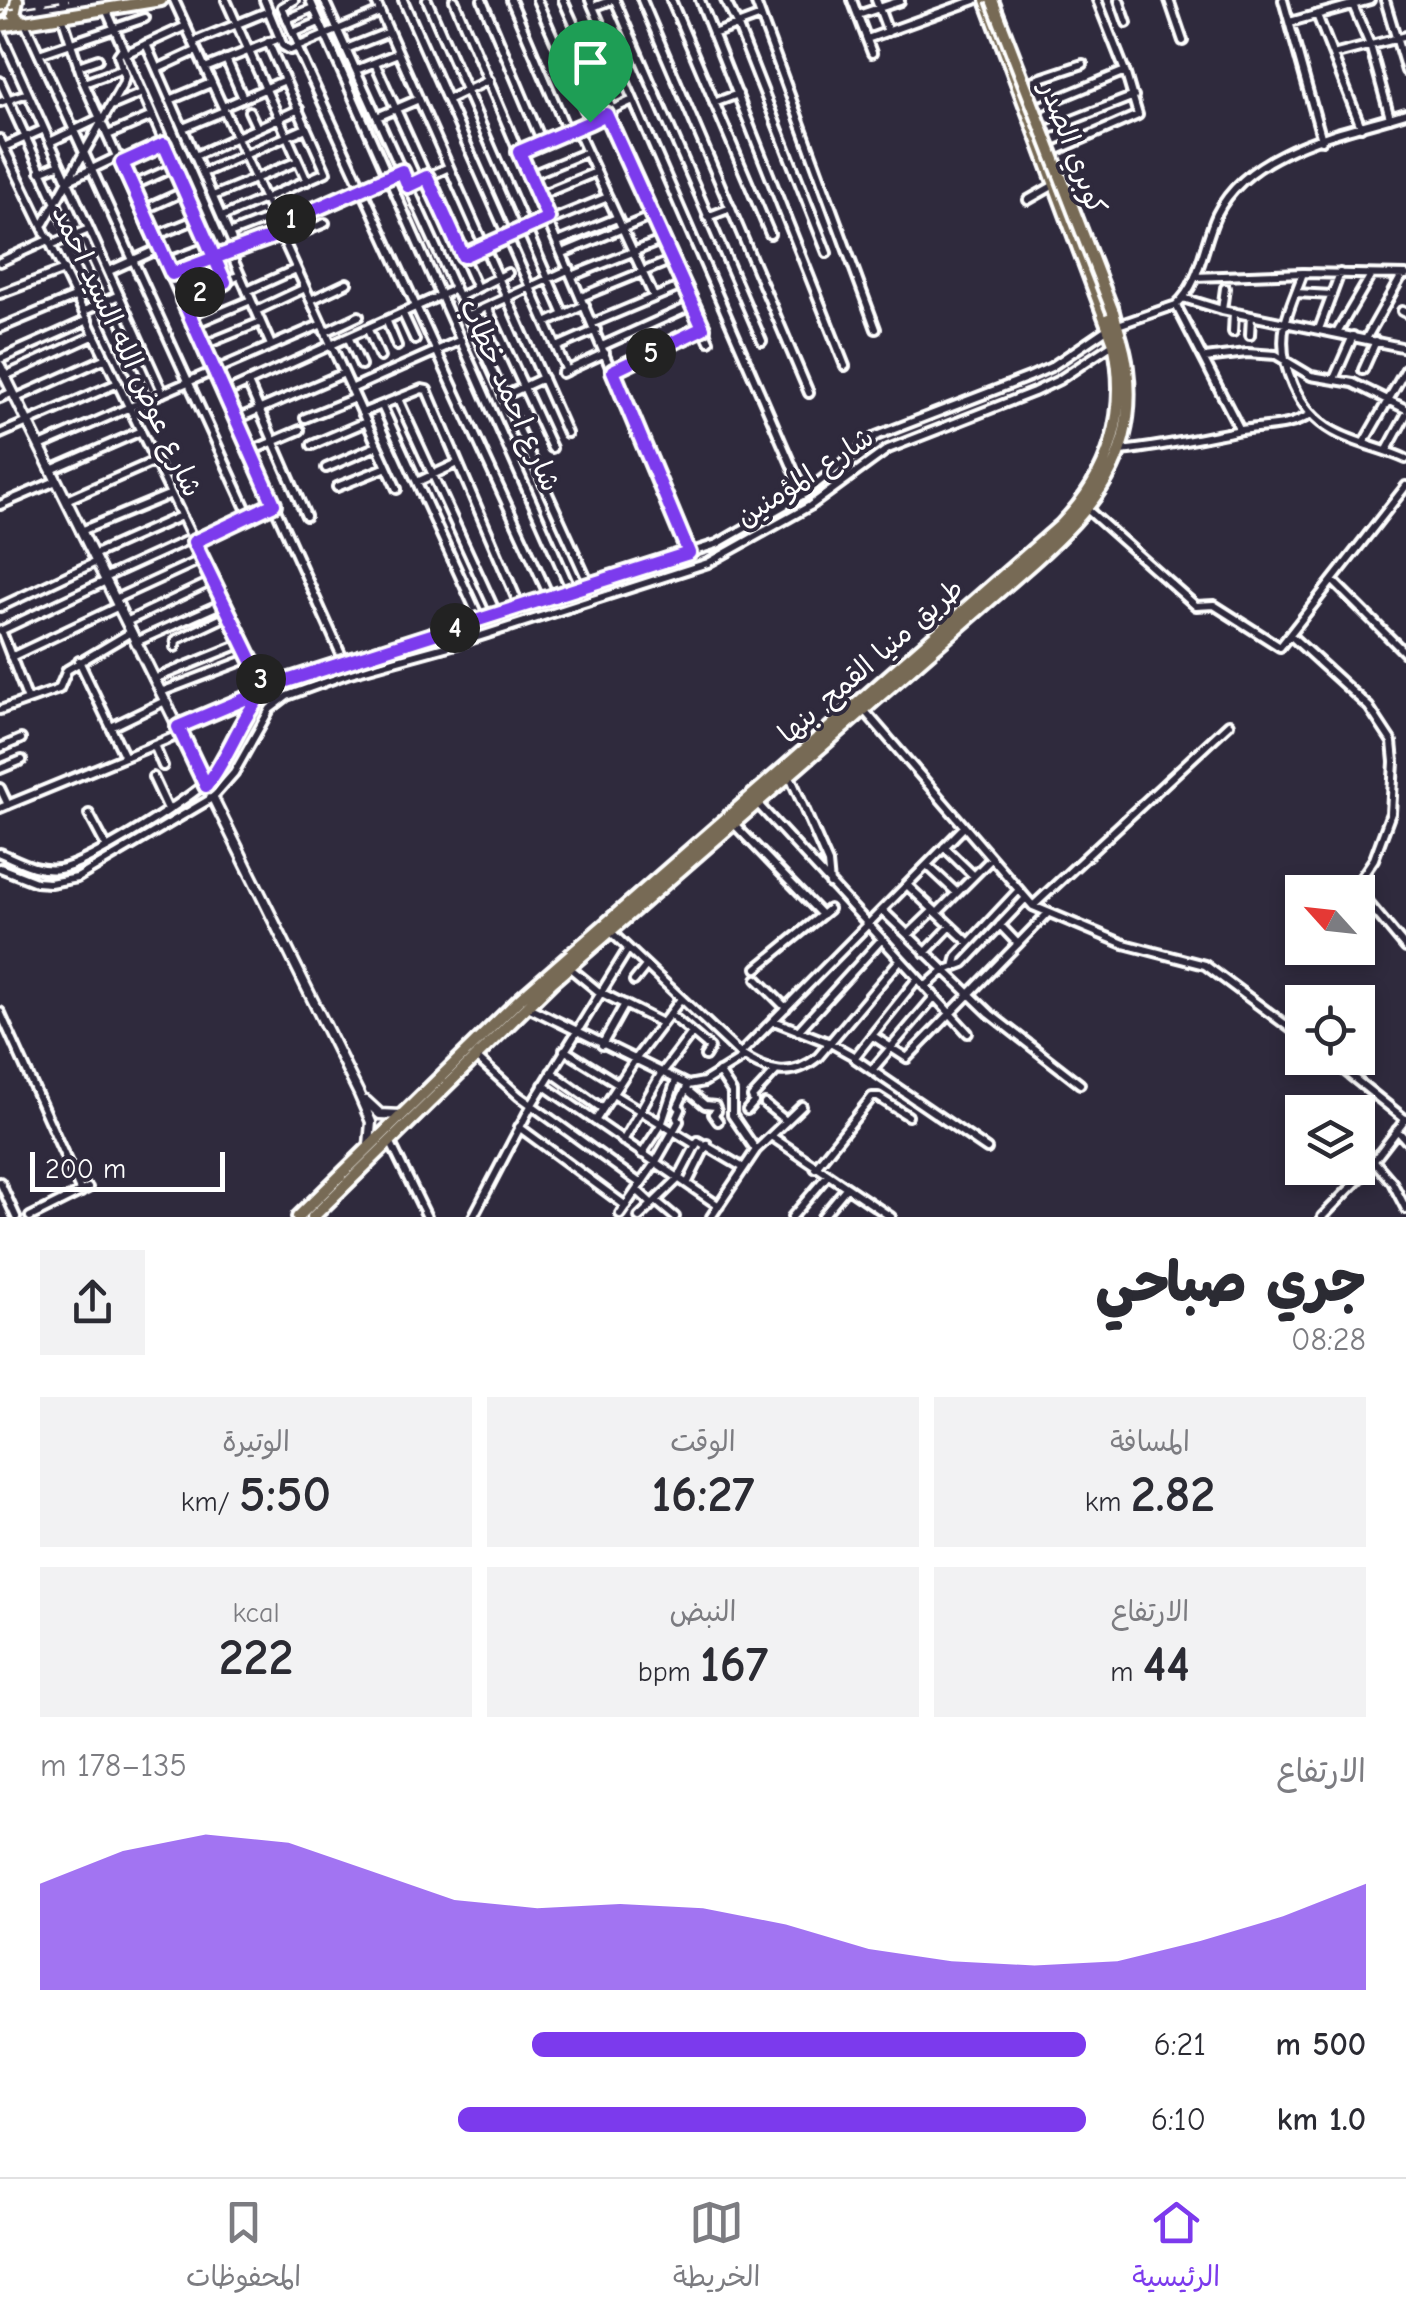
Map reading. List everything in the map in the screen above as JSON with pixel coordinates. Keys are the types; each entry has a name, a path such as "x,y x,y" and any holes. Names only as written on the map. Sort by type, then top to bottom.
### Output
{"main road":[{"path":"0,10 4,0"},
{"path":"16,0 14,15 24,22"},
{"path":"0,28 161,0"},
{"name":"طريق منيا القمح, بنها","path":"298,1217 548,974 1088,510 1108,476 1119,452 1126,420 1126,356 1056,184 1029,82 991,0"},
{"name":"طريق منيا القمح, بنها","path":"313,1217 526,1006 864,710 998,587 1072,513 1100,472 1113,442 1119,409 1120,376 1111,294 991,0"},
{"name":"كوبري الصدر","path":"991,0 1084,258"},
{"name":"كوبري الصدر","path":"991,0 1112,312"}],"street":[{"path":"174,0 397,490"},
{"path":"226,0 307,181"},
{"path":"264,0 287,50 380,12"},
{"path":"294,0 282,6 298,47 550,598"},
{"path":"324,0 588,584"},
{"path":"374,0 566,432"},
{"path":"403,0 565,372 692,305"},
{"path":"427,0 564,315"},
{"path":"454,0 689,553"},
{"path":"482,0 542,142"},
{"path":"511,0 567,131"},
{"path":"537,0 590,122"},
{"path":"563,0 708,340"},
{"path":"762,340 613,0 592,3 804,494"},
{"path":"642,0 809,393"},
{"path":"671,0 770,234"},
{"path":"700,0 845,366"},
{"path":"725,0 738,24 827,254"},
{"path":"754,0 876,329"},
{"path":"852,0 872,53"},
{"path":"867,39 974,0"},
{"path":"1055,151 1136,118 1138,112 1097,0"},
{"path":"1119,0 1127,23"},
{"path":"1169,0 1183,40"},
{"path":"1283,0 1322,140"},
{"path":"1290,22 1370,0"},
{"path":"1385,0 1406,71"},
{"path":"858,15 877,4 900,1"},
{"path":"287,19 311,4"},
{"name":"شارع احمد خطاب","path":"311,4 572,590"},
{"path":"877,4 888,32"},
{"path":"1352,5 1370,45 1390,118"},
{"path":"105,8 225,282"},
{"path":"156,69 237,24 269,11"},
{"path":"1317,14 1361,127"},
{"path":"61,15 84,83 344,660"},
{"path":"713,34 761,16"},
{"path":"39,54 146,18"},
{"path":"24,22 249,515"},
{"path":"293,33 319,22"},
{"path":"43,224 124,81 118,55 186,26"},
{"path":"0,28 3,46 163,392"},
{"path":"346,49 389,32"},
{"path":"1333,55 1406,36"},
{"path":"205,68 280,38"},
{"path":"222,217 326,171 268,42"},
{"path":"146,44 230,234 240,275 271,345"},
{"path":"356,70 398,54"},
{"path":"78,66 98,60"},
{"path":"226,60 243,98"},
{"path":"376,62 477,288"},
{"path":"1029,82 1083,64"},
{"path":"84,83 123,69"},
{"path":"1038,106 1126,71"},
{"path":"0,80 4,101 146,400"},
{"path":"182,128 285,80"},
{"path":"447,100 488,80"},
{"path":"170,100 212,83"},
{"path":"4,101 28,93"},
{"path":"110,107 142,93"},
{"path":"714,104 738,94"},
{"path":"1042,131 1134,96"},
{"path":"377,117 419,99"},
{"path":"519,152 634,100"},
{"path":"195,156 298,110"},
{"path":"249,111 256,128"},
{"path":"1240,430 1176,305 1195,278 1208,234 1228,195 1265,164 1322,140 1406,113"},
{"path":"108,135 152,116"},
{"path":"50,142 101,120"},
{"path":"202,173 306,128"},
{"path":"576,128 654,297"},
{"path":"2,143 44,129"},
{"name":"شارع عوض الله السيد احمد","path":"2,143 266,690"},
{"path":"68,180 164,144"},
{"path":"530,176 587,152"},
{"path":"212,196 298,161"},
{"path":"40,172 60,164"},
{"path":"132,186 174,167"},
{"path":"408,186 449,167"},
{"path":"280,233 298,216 402,171"},
{"path":"538,196 596,172"},
{"path":"1028,200 1056,184"},
{"path":"143,210 185,192"},
{"path":"463,256 526,227 608,197"},
{"path":"707,217 731,208"},
{"path":"298,216 306,231"},
{"path":"563,253 652,216"},
{"path":"230,234 273,217"},
{"path":"558,242 618,218"},
{"path":"155,236 197,219"},
{"path":"172,274 280,233 306,231 325,222"},
{"path":"0,262 90,229"},
{"path":"467,316 549,278 663,240"},
{"path":"166,262 209,246"},
{"path":"109,271 160,248"},
{"path":"546,323 583,301 672,260"},
{"path":"190,267 201,292"},
{"path":"247,291 296,269"},
{"path":"0,294 65,270"},
{"path":"1195,278 1303,273 1404,275 1366,339"},
{"path":"1303,273 1286,322 1285,360 1300,399 1311,414 1336,432 1406,459"},
{"path":"1319,329 1340,273"},
{"path":"225,393 441,296 477,288 508,274"},
{"path":"1337,333 1372,274"},
{"path":"183,300 240,275"},
{"path":"311,300 347,284"},
{"path":"557,348 684,285"},
{"path":"256,311 305,288"},
{"path":"1222,310 1226,288"},
{"path":"1296,292 1332,295"},
{"path":"84,311 119,295"},
{"path":"0,328 77,296"},
{"path":"1183,298 1222,310 1406,348"},
{"path":"194,324 251,300"},
{"name":"شارع المؤمنين","path":"4,806 154,745 266,690 344,660 717,544 804,494 876,436 1029,378 1113,326 1176,305"},
{"path":"487,307 552,448"},
{"path":"1233,332 1234,312"},
{"path":"402,314 415,340"},
{"path":"326,332 359,316"},
{"path":"1250,335 1251,316"},
{"path":"88,320 0,363 359,1094 370,1122 368,1148"},
{"path":"204,344 261,322"},
{"path":"386,322 398,346"},
{"path":"40,446 322,324"},
{"path":"613,371 703,328"},
{"path":"368,330 380,357"},
{"path":"5,376 95,335"},
{"path":"1334,380 1352,336"},
{"path":"349,339 360,365"},
{"path":"351,388 461,340"},
{"path":"1363,370 1376,341"},
{"name":"شارع المؤمنين","path":"0,868 36,882 77,878 212,798 234,774 270,709 287,696 708,563 810,506 888,449 1034,392 1114,343"},
{"path":"1205,358 1264,352 1311,376 1352,383 1389,400 1406,412 1387,450"},
{"path":"0,398 106,358"},
{"path":"1364,442 1406,369"},
{"path":"236,419 344,374"},
{"path":"504,396 543,378"},
{"path":"0,434 118,383"},
{"path":"248,384 306,516"},
{"path":"362,413 425,389 520,607"},
{"path":"305,418 356,398"},
{"path":"398,399 497,615"},
{"path":"382,406 480,620"},
{"path":"1119,452 1180,445 1240,430 1280,428 1311,414"},
{"path":"312,445 366,422"},
{"path":"51,470 141,430"},
{"path":"251,451 300,430"},
{"path":"326,468 377,446"},
{"path":"66,500 156,461"},
{"path":"417,482 458,464"},
{"path":"338,487 387,466"},
{"path":"0,505 56,480"},
{"path":"1088,510 1196,606 1214,605 1282,647 1406,486"},
{"path":"82,531 171,494"},
{"path":"28,700 0,630 274,504"},
{"path":"0,607 181,516"},
{"path":"11,657 202,559"},
{"path":"126,622 212,582"},
{"path":"1333,582 1406,654"},
{"path":"136,642 223,603"},
{"path":"175,647 176,640 229,615"},
{"path":"0,710 59,689 66,670 131,632"},
{"path":"1290,635 1369,707 1392,742 1391,813 1374,858 1355,887 1406,948"},
{"path":"154,679 242,643"},
{"path":"111,727 163,697 250,658"},
{"path":"79,661 126,757"},
{"path":"0,853 37,868 72,866 206,786 266,690"},
{"path":"864,710 1033,906 1132,947 1206,965 1285,1024"},
{"path":"1033,906 1229,724"},
{"path":"0,748 20,739"},
{"path":"154,745 163,766"},
{"path":"0,770 22,760"},
{"path":"789,775 828,863 830,884"},
{"path":"153,777 168,809"},
{"path":"0,788 4,806"},
{"path":"757,803 968,1033"},
{"path":"89,814 106,846"},
{"path":"734,824 822,914"},
{"path":"620,1214 674,1131 681,1109 678,1106 687,1087 704,1082 742,1056 964,827"},
{"path":"944,847 974,876"},
{"path":"908,936 991,860"},
{"path":"927,865 957,893"},
{"path":"907,885 969,942"},
{"path":"954,966 956,956 1018,891"},
{"path":"925,987 943,971 964,963 1024,899"},
{"path":"757,968 829,908"},
{"path":"882,910 968,995 1080,1084"},
{"path":"872,1036 907,1058 1047,914"},
{"path":"1000,925 1018,944"},
{"path":"925,953 951,926"},
{"path":"610,932 742,1056 776,1072 809,1064 900,960"},
{"path":"798,1031 881,940"},
{"path":"473,1217 543,1085 628,949"},
{"path":"634,982 646,966"},
{"path":"569,967 600,991 662,1024"},
{"path":"757,979 786,1008"},
{"path":"853,1057 918,979"},
{"path":"872,1070 934,996"},
{"path":"595,1121 681,999"},
{"path":"602,1045 626,1004"},
{"path":"526,1006 676,1080 706,1106 714,1106 717,1110 713,1114 718,1121"},
{"path":"0,1012 84,1190 30,1217"},
{"path":"670,1014 710,1048 704,1056"},
{"path":"774,1022 830,1043 987,1149"},
{"path":"623,1140 661,1074 692,1033"},
{"path":"564,1050 619,1084"},
{"path":"474,1055 531,1106 675,1217"},
{"path":"551,1072 603,1109"},
{"path":"719,1072 732,1092 731,1113 756,1150"},
{"path":"747,1110 754,1102 752,1097 776,1072"},
{"path":"1351,1075 1406,1120 1375,1160"},
{"path":"642,1154 661,1125 676,1080"},
{"path":"543,1085 719,1206"},
{"path":"359,1094 380,1114 403,1114"},
{"path":"613,1094 696,1146"},
{"path":"815,1168 872,1097 908,1116"},
{"path":"765,1104 786,1121"},
{"path":"710,1217 756,1150 802,1106"},
{"path":"519,1127 626,1206"},
{"path":"1397,1130 1406,1140"},
{"path":"771,1136 891,1217"},
{"path":"389,1140 427,1217"},
{"path":"639,1217 678,1178 700,1140 742,1168"},
{"path":"687,1184 707,1144"},
{"path":"1375,1162 1392,1182 1406,1209"},
{"path":"792,1217 827,1176"},
{"path":"0,1182 16,1217"},
{"path":"1322,1217 1352,1185"},
{"path":"822,1217 846,1188"}],"railway":[{"path":"0,11 69,0"}],"route":[{"path":"590,122 519,152 548,218 463,256 427,177 408,186 402,171 277,226 280,234 230,252 214,258 190,267 172,274 122,163 164,144 214,258 225,282 183,300 274,504 194,542 266,690 206,786 178,727 266,690 274,685 344,660 689,553 613,371 703,328 606,114 590,122"}]}
